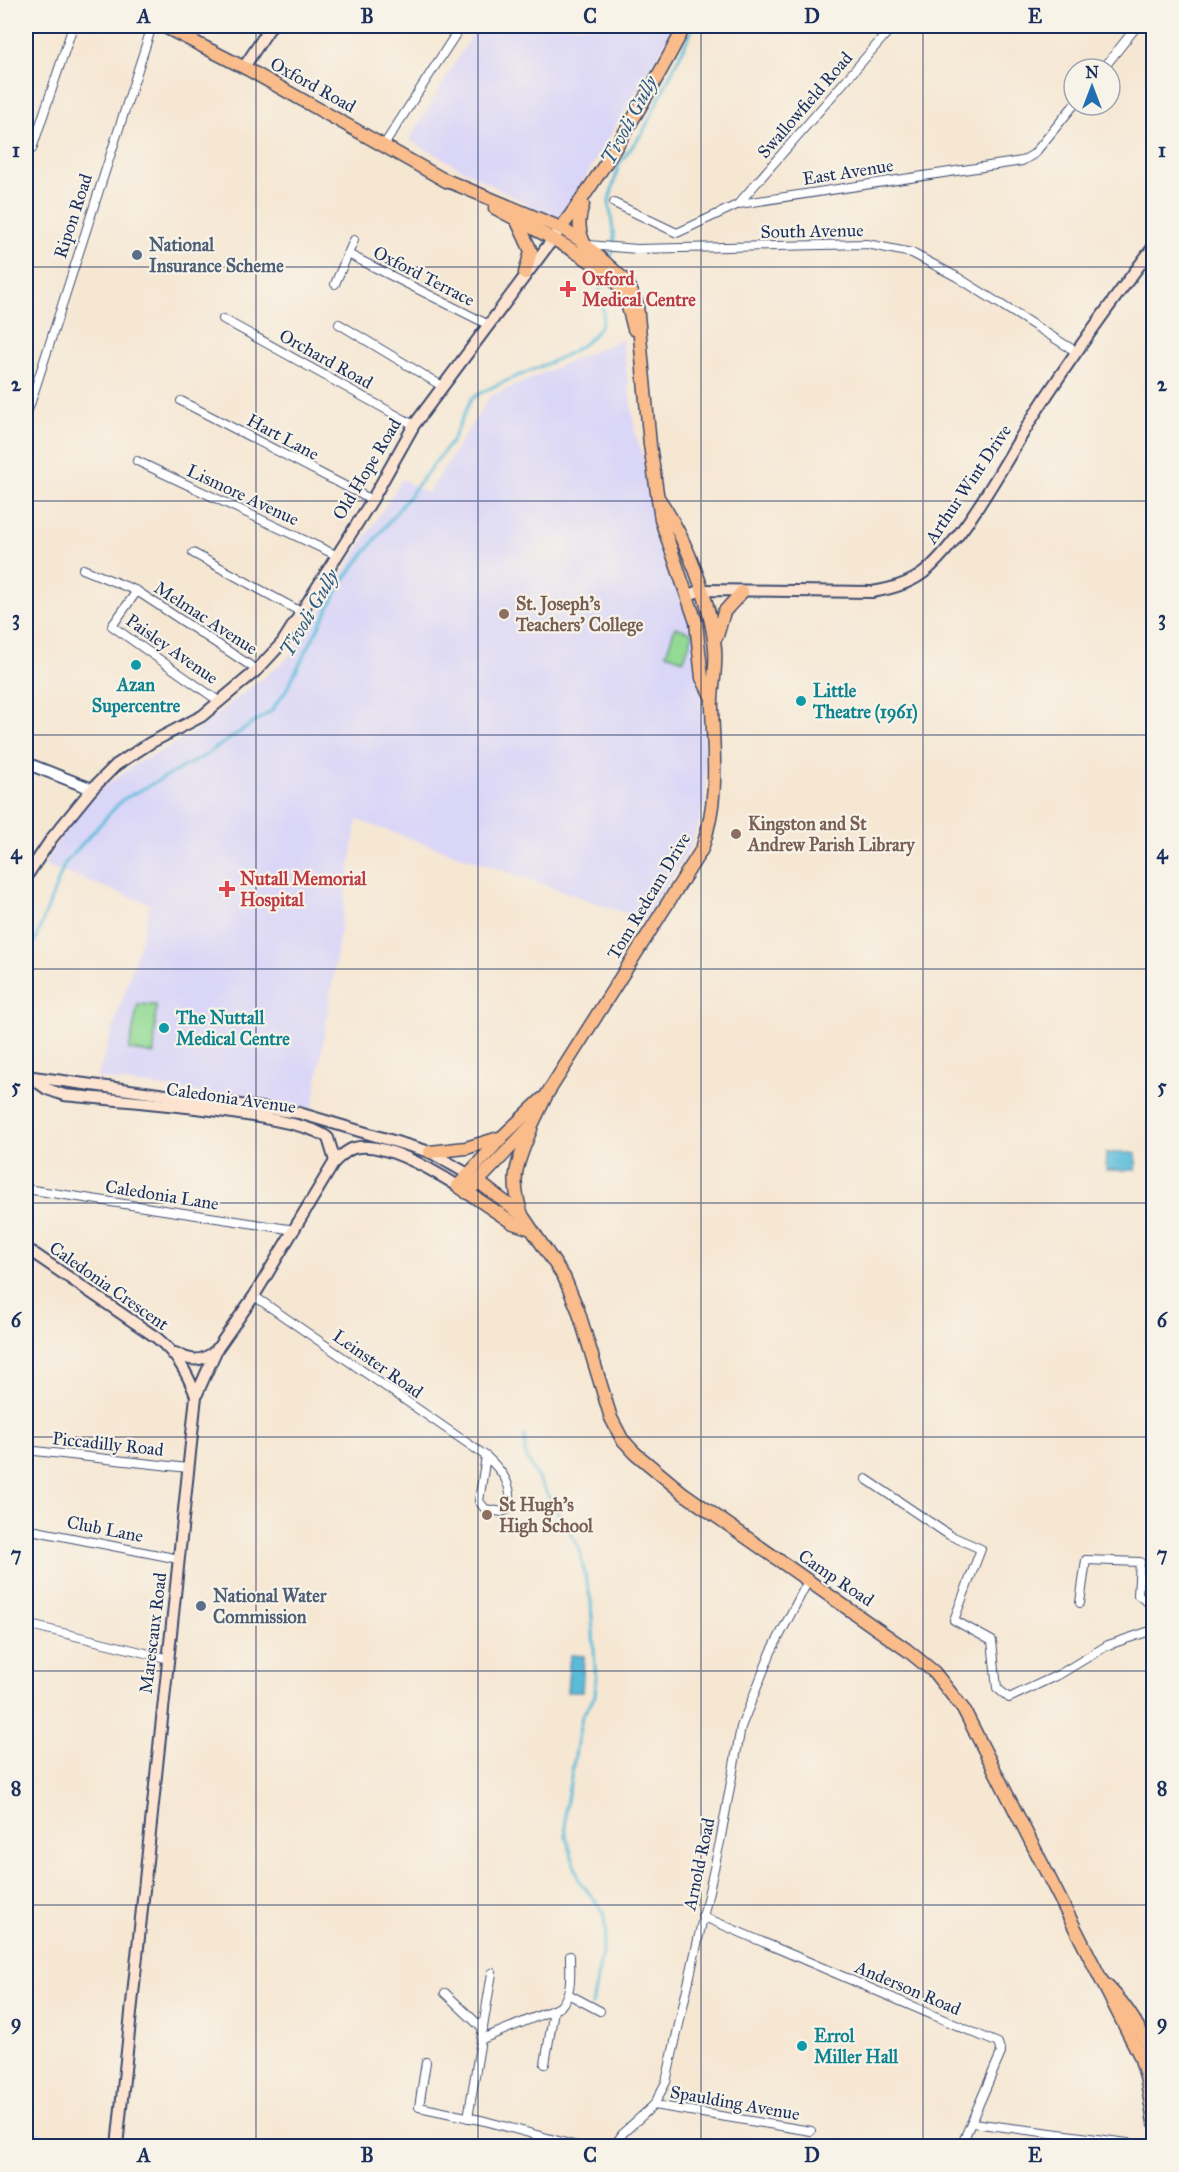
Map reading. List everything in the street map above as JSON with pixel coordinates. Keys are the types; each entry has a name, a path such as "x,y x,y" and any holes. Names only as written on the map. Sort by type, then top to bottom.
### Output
{"main road":[{"name":"Oxford Road","path":"163,26 244,67 552,239"},
{"path":"244,67 271,26"},
{"name":"Old Hope Road","path":"26,877 52,838 92,789 116,765 150,743 183,728 220,702 257,670 282,643 372,500 414,425 525,273 586,195 638,114 685,26"},
{"name":"Oxford Road","path":"443,179 561,228"},
{"path":"585,245 580,234 579,221 586,195"},
{"path":"516,220 523,230 531,251 525,273"},
{"name":"Tom Redcam Drive","path":"561,228 585,245 627,282 637,304 650,445 661,520 696,622 702,678 711,696"},
{"name":"Tom Redcam Drive","path":"552,239 578,254 618,286 628,307 644,371"},
{"name":"Arthur Wint Drive","path":"688,595 702,590 872,592 905,582 926,571 948,546 974,510 1075,351 1154,246"},
{"name":"Tom Redcam Drive","path":"472,1177 532,1125 547,1094 702,849 714,803 711,696 716,676 715,647 702,590 672,518 659,499"},
{"path":"715,647 717,627 724,612 742,592"},
{"name":"Caledonia Avenue","path":"28,1078 299,1113 430,1152 472,1177"},
{"name":"Caledonia Avenue","path":"28,1078 47,1089 64,1095 267,1119 312,1127 328,1137 335,1161"},
{"name":"Tom Redcam Drive","path":"462,1190 502,1136 547,1094"},
{"path":"522,1215 514,1189 514,1175 532,1125"},
{"path":"430,1152 482,1145 502,1136"},
{"path":"335,1161 354,1148 378,1148 437,1173 462,1190"},
{"name":"Marescaux Road","path":"117,2146 166,1658 196,1396 217,1348 254,1296 335,1161"},
{"name":"Camp Road","path":"472,1177 522,1215 528,1228 545,1246 564,1277 578,1310 611,1418 622,1439 646,1464 683,1493 849,1608 934,1672 964,1710 1060,1904 1104,1983 1110,2002 1140,2056 1154,2122"},
{"name":"Camp Road","path":"462,1190 513,1223 528,1228"},
{"name":"Caledonia Crescent","path":"26,1248 158,1338 173,1352 186,1371 196,1396"},
{"name":"Caledonia Crescent","path":"173,1352 188,1359 197,1360 211,1355 217,1348"},
{"name":"Camp Road","path":"1104,1983 1119,1997 1135,2021 1154,2059"}],"street":[{"path":"26,154 32,149 73,26"},
{"name":"Ripon Road","path":"26,417 152,26"},
{"path":"384,145 461,26"},
{"name":"Swallowfield Road","path":"739,204 893,26"},
{"path":"1112,57 1137,26"},
{"name":"East Avenue","path":"614,203 677,233 739,204 1022,160 1034,154 1064,117"},
{"path":"335,284 354,240"},
{"name":"South Avenue","path":"585,245 667,248 867,244 912,253 957,277 1075,351"},
{"name":"Oxford Terrace","path":"348,255 487,324"},
{"name":"Orchard Road","path":"223,319 414,425"},
{"path":"339,324 442,386"},
{"name":"Hart Lane","path":"181,400 372,500"},
{"name":"Lismore Avenue","path":"137,461 336,555"},
{"path":"192,554 301,612"},
{"name":"Melmac Avenue","path":"83,569 137,591 257,670"},
{"name":"Paisley Avenue","path":"137,591 112,626 220,702"},
{"path":"26,763 92,789"},
{"name":"Caledonia Lane","path":"26,1189 295,1230"},
{"name":"Leinster Road","path":"254,1296 486,1456 500,1468 509,1486 510,1508 502,1512 485,1509 479,1501 486,1456"},
{"name":"Piccadilly Road","path":"26,1450 188,1468"},
{"path":"866,1479 949,1535 981,1549 954,1620 992,1641 997,1688 1009,1698 1060,1674 1108,1645 1153,1630 1153,1606 1138,1595 1140,1562 1086,1560 1080,1603"},
{"name":"Club Lane","path":"26,1529 179,1559"},
{"name":"Arnold Road","path":"614,2146 624,2132 654,2104 666,2082 741,1727 771,1652 808,1581"},
{"path":"26,1624 166,1658"},
{"name":"Anderson Road","path":"702,1916 998,2043 1001,2053 973,2123 961,2146"},
{"path":"482,2039 554,2010 566,2001 570,1956"},
{"path":"468,2118 492,1973"},
{"path":"445,1993 483,2029"},
{"path":"568,1994 600,2011"},
{"path":"544,2064 554,2010"},
{"path":"426,2062 419,2107 577,2146"},
{"name":"Spaulding Avenue","path":"654,2104 811,2131"},
{"path":"973,2123 1151,2146"}],"shaded area":[{"path":"477,26 675,26 559,222 409,140"},
{"name":"St. Joseph's Teachers' College","path":"622,339 635,432 698,637 705,751 705,803 691,846 645,920 357,820 313,1109 97,1078 142,937 150,904 44,865 70,822 99,791 135,764 186,738 286,660 306,633 402,479 428,493 490,396"},
{"path":"26,2129 92,2146 26,2146"}],"green space":[{"path":"675,627 693,633 684,660 666,654"},
{"path":"138,1004 156,1005 154,1054 129,1050"}],"water":[{"path":"1106,1153 1136,1153 1136,1170 1106,1170"},
{"path":"570,1655 584,1656 582,1692 567,1692"}],"waterway":[{"name":"Tivoli Gully","path":"609,262 615,246 609,201 619,164 643,132 694,26"},
{"name":"Tivoli Gully","path":"26,954 35,941 65,863 122,800 204,756 271,711 285,692 342,582 452,441 471,399 559,358 589,339 602,321 601,283"},
{"path":"525,1436 525,1453 532,1468 579,1548 591,1601 595,1696 582,1716 565,1811 566,1836 579,1880 603,1911 606,1932 592,2005"}],"place":[{"name":"National Insurance Scheme","path":"137,255"},
{"name":"Oxford Medical Centre","path":"568,289"},
{"name":"St. Joseph's Teachers' College","path":"504,614"},
{"name":"Azan Supercentre","path":"136,665"},
{"name":"Little Theatre (1961)","path":"801,701"},
{"name":"Kingston and St Andrew Parish Library","path":"736,834"},
{"name":"Nutall Memorial Hospital","path":"227,889"},
{"name":"The Nuttall Medical Centre","path":"164,1028"},
{"name":"St Hugh's High School","path":"487,1515"},
{"name":"National Water Commission","path":"201,1606"},
{"name":"Errol Miller Hall","path":"802,2046"}]}
